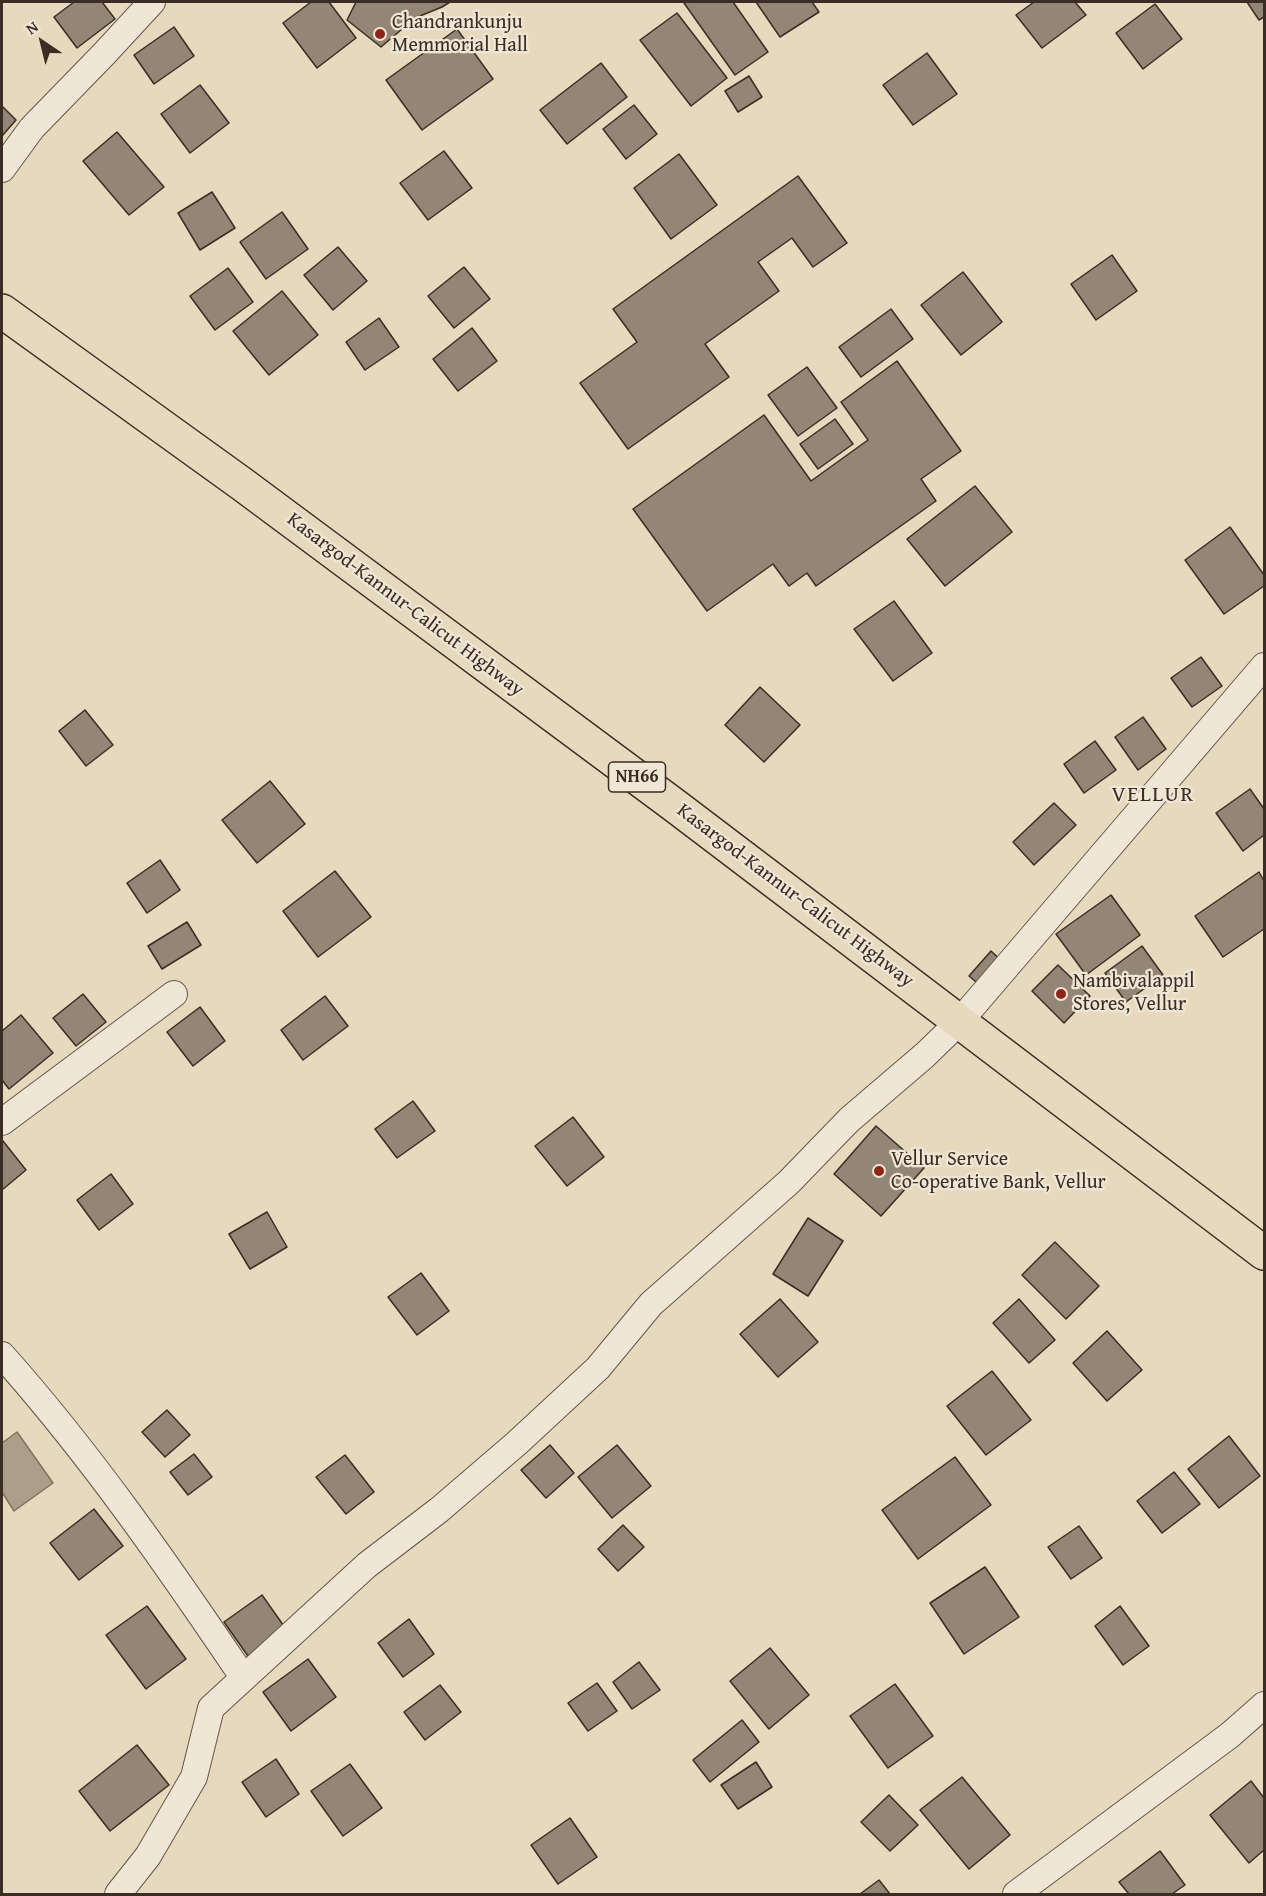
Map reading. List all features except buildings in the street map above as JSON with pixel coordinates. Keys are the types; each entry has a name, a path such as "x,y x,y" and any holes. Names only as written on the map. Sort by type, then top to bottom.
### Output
{"highway":[{"name":"Kasargod-Kannur-Calicut Highway","path":"2,311 242,484 588,741 1264,1253"}],"street":[{"path":"2,169 32,128 152,2"},
{"path":"118,1894 148,1856 194,1777 211,1708 367,1565 439,1510 517,1443 598,1368 651,1304 789,1182 849,1120 960,1022 1264,666"},
{"path":"2,1122 174,994"},
{"path":"2,1355 42,1400 95,1470 179,1583 243,1677"},
{"path":"1016,1894 1230,1735 1264,1705"}],"shaded area":[{"path":"17,1432 53,1483 14,1511 2,1492 2,1443"}],"place":[{"name":"Chandrankunju Memmorial Hall","path":"380,34"},
{"name":"Nambivalappil Stores, Vellur","path":"1061,994"},
{"name":"Vellur Service Co-operative Bank, Vellur","path":"879,1171"}],"district":[{"name":"VELLUR","path":"1153,795"}]}
